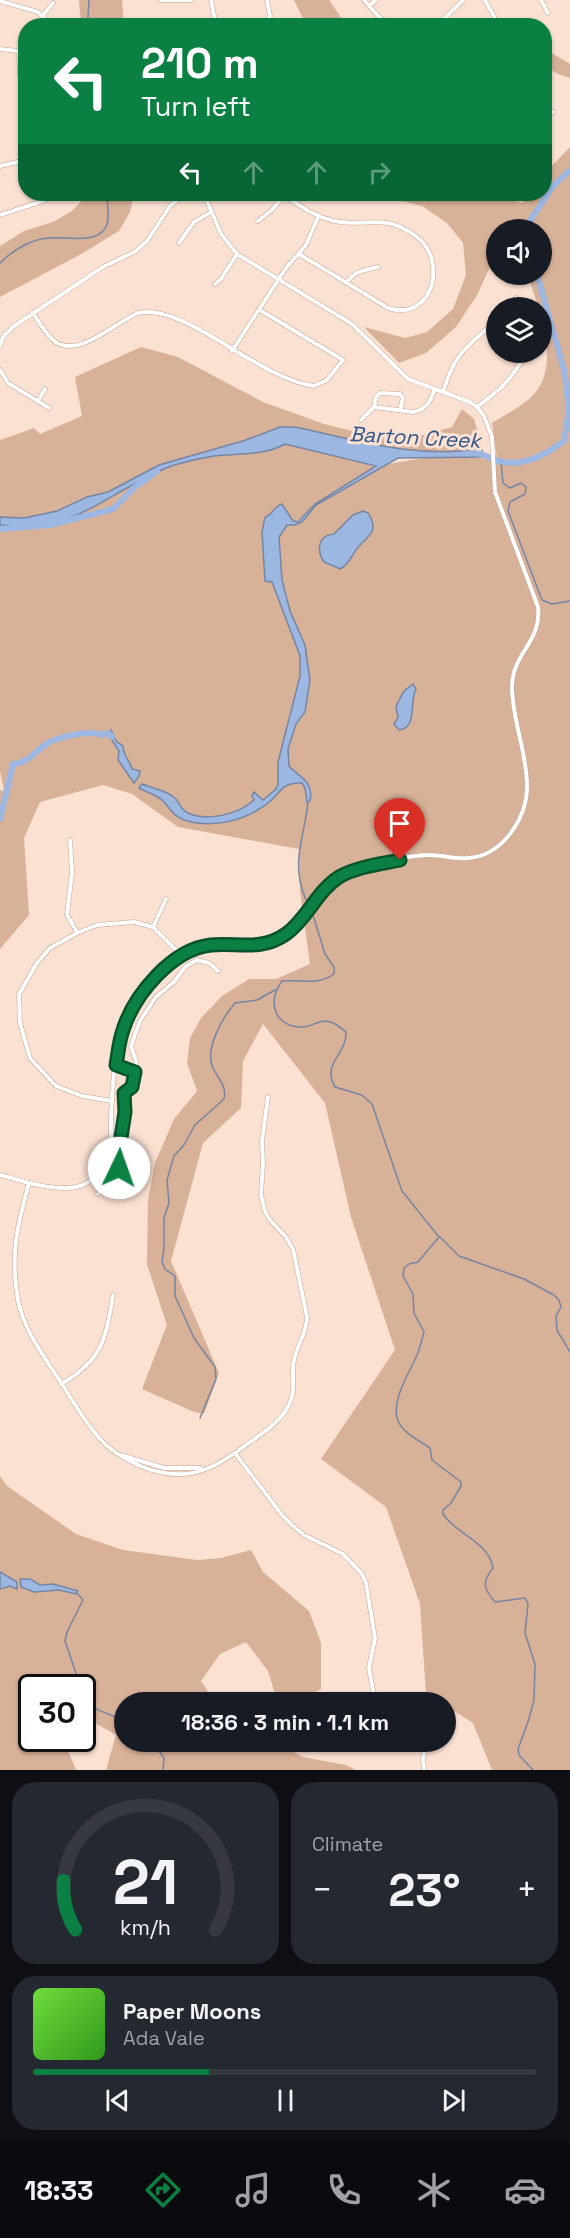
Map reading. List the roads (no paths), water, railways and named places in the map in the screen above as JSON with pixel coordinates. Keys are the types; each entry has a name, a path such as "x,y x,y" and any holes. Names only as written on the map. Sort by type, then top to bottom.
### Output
{"street":[{"path":"160,0 192,0"},
{"path":"211,0 214,18"},
{"path":"267,0 269,18"},
{"path":"364,0 380,18"},
{"path":"369,6 376,0"},
{"path":"445,18 463,0"},
{"path":"485,0 495,18"},
{"path":"541,0 548,13"},
{"path":"1,1 29,8 45,18"},
{"path":"43,15 53,3"},
{"path":"0,49 18,53"},
{"path":"0,166 18,162"},
{"path":"0,215 43,201"},
{"path":"0,346 2,337 14,326 103,267 136,251 147,241 174,201"},
{"path":"0,1175 29,1183 70,1187 87,1182 99,1173 109,1152 112,1101 122,1032 134,1004 162,970 201,946 242,946 276,939 286,934 339,877 366,867 417,856 437,855 466,859 480,856 494,849 518,823 525,807 527,785 524,752 513,698 512,678 519,659 536,634 539,616 534,595 495,492 492,437 484,417 477,407 408,379 352,324 237,254 226,242 207,201"},
{"path":"258,221 273,209 278,201"},
{"path":"294,201 318,217 337,221 395,223 420,239 430,252 433,259 432,285 425,299 412,309 396,311 299,254"},
{"path":"179,243 194,222 211,212"},
{"path":"232,351 278,280 306,245 318,217"},
{"path":"215,284 221,279 237,254"},
{"path":"346,283 355,273 378,267"},
{"path":"33,313 51,339 64,346 79,346 130,316 155,311 180,319 270,371 306,385 314,386 327,380 343,360 260,310"},
{"path":"443,392 458,355 486,329"},
{"path":"477,407 503,388 516,372 520,363"},
{"path":"0,370 8,383 49,408"},
{"path":"38,401 45,389"},
{"path":"374,407 413,412 423,409 431,401 435,389"},
{"path":"361,420 374,407 376,397 380,393 400,394 403,398 400,410"},
{"path":"70,840 72,872 67,915 77,933"},
{"path":"153,927 166,899"},
{"path":"112,1101 82,1096 56,1086 30,1058 20,1023 19,994 37,963 50,948 97,925 134,922 153,927 182,956"},
{"path":"98,1194 119,1168 119,1150 125,1112 124,1093 132,1087 135,1072 136,1061 130,1046 132,1038 156,997 170,986 185,967 197,960 209,963 218,971"},
{"path":"116,1065 135,1072"},
{"path":"29,1183 15,1241 18,1300 37,1346 102,1442 142,1467 167,1475 179,1476 222,1462 273,1424 289,1406 294,1388 294,1357 308,1317 293,1249 265,1212 261,1195 262,1141 268,1097"},
{"path":"62,1384 83,1370 100,1349 107,1332 113,1295"},
{"path":"235,1453 286,1520 304,1534 343,1554 362,1574 366,1583 375,1638 369,1668 373,1692"},
{"path":"424,1752 424,1770"}],"water":[{"path":"280,427 295,427 364,443 411,450 435,452 482,448 483,457 398,458 316,505 302,522 287,525 279,537 282,580 290,611 305,645 310,680 305,712 296,724 288,749 289,766 308,784 311,794 310,801 307,802 302,783 295,783 285,786 268,803 239,819 206,824 195,823 180,818 161,799 139,788 142,784 160,790 176,799 182,809 188,813 214,817 232,813 248,805 254,800 252,796 254,792 263,800 276,789 278,784 278,762 300,676 300,656 272,582 265,581 262,532 265,517 282,504 293,521 298,522 315,504 376,466 285,444 269,451 214,456 173,465 89,509 58,522 22,526 0,525 0,517 24,518 57,511 87,497 108,492 159,465 246,440"},
{"path":"363,511 368,513 372,520 371,534 340,569 324,562 319,548 322,540 334,534 353,515"},
{"path":"413,684 416,689 411,719 405,728 399,730 394,724 398,717 396,706 404,691"},
{"path":"111,730 116,741 123,746 132,769 140,771 134,783 118,760 119,751 108,734"},
{"path":"0,1572 17,1582 17,1589 10,1586 0,1589"},
{"path":"20,1579 30,1579 40,1585 53,1584 78,1591 76,1594 59,1590 34,1592 21,1587"}],"waterway":[{"path":"88,18 89,0"},
{"name":"Barton Creek","path":"552,188 570,170"},
{"path":"0,263 16,250 36,240 85,238 99,234 106,227 107,201"},
{"name":"Barton Creek","path":"531,219 543,201"},
{"name":"Barton Creek","path":"476,453 511,463 528,461 564,441 569,410 565,374 540,285"},
{"path":"501,462 503,483 510,488 521,483 526,487 525,494 510,502 508,511 542,600 552,604 570,601"},
{"name":"Barton Creek","path":"0,529 50,525 113,509 135,487 157,471"},
{"path":"0,819 13,764 24,761 45,745 61,738 91,733 102,735 108,733 112,737"},
{"path":"306,900 301,886 299,862 308,802"},
{"path":"313,915 325,954 334,967 334,974 315,981 282,981 277,989 274,1005 280,1018 293,1026 306,1027 326,1021 346,1032 343,1047 333,1065 331,1079 335,1087 362,1095 372,1104 402,1191 439,1237 418,1262 404,1268 403,1276 413,1294 414,1313 424,1332 399,1396 396,1413 400,1425 430,1448 432,1460 461,1482 461,1486 451,1503 443,1510 443,1514 456,1528 479,1545 490,1559 493,1568 485,1582 488,1593 495,1602 525,1598 528,1604 525,1633 535,1664 534,1700 518,1749 519,1755 533,1770"},
{"path":"200,1418 216,1379 215,1367 194,1338 175,1296 175,1276 165,1269 162,1262 164,1218 169,1203 167,1180 174,1156 184,1145 195,1125 224,1099 223,1087 213,1068 211,1052 216,1034 225,1016 235,1003 257,1000 275,990"},
{"path":"440,1237 459,1256 524,1279 554,1295 561,1307 556,1316 557,1330 570,1352"},
{"path":"76,1674 65,1641 83,1600 77,1593"},
{"path":"96,1708 114,1717"},
{"path":"160,1752 164,1758 163,1770"}]}
